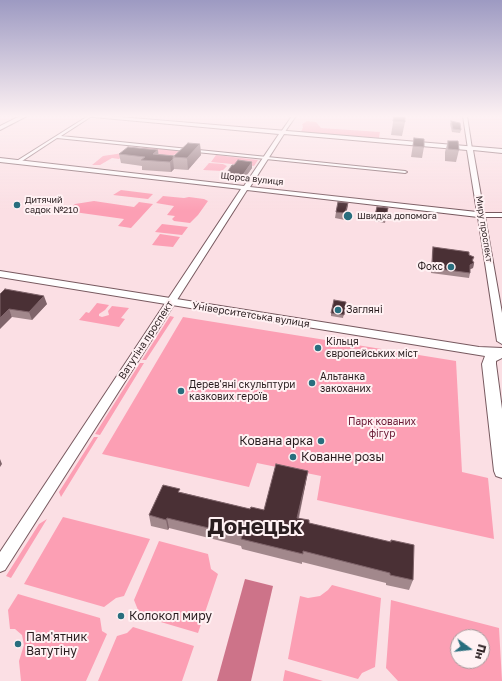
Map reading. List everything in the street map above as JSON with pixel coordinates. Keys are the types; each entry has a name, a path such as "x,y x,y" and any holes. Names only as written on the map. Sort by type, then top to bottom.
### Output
{"main road":[{"name":"Університетська вулиця","path":"0,274 479,351 502,352"},
{"path":"502,352 490,358 496,376 502,471"}],"street":[{"path":"17,162 39,148"},
{"path":"164,148 405,172"},
{"name":"Ватутіна проспект","path":"0,565 273,148"},
{"path":"457,148 502,152"},
{"name":"Миру проспект","path":"470,149 502,341"},
{"name":"Щорса вулиця","path":"0,160 482,215 502,215"}],"green space":[{"path":"142,148 180,150 176,154 166,158 125,154 119,159 112,158 100,165 92,165 103,156 136,152"},
{"path":"216,155 258,160 254,166 211,162"},
{"path":"209,163 223,164 227,166 222,171 203,170"},
{"path":"121,190 153,194 148,199 113,195"},
{"path":"163,196 189,197 208,201 190,223 174,221 172,219 175,216 167,215 174,206 156,203"},
{"path":"94,201 134,207 139,202 153,204 131,228 118,226 124,219 67,211 75,204"},
{"path":"162,224 188,227 182,235 155,232"},
{"path":"160,234 180,237 173,247 152,245"},
{"path":"97,303 109,305 99,314 99,316 102,317 109,315 108,311 112,306 129,308 121,318 125,319 119,327 79,320 86,312 89,313"},
{"path":"170,316 174,317 146,360 142,360"},
{"name":"Парк кованих фігур","path":"183,317 456,361 462,472 488,478 494,539 317,500 321,476 257,463 249,487 102,454"},
{"path":"140,363 144,363 100,435 95,434"},
{"path":"94,437 98,437 61,497 59,492"},
{"path":"63,517 150,539 124,596 116,598 104,607 24,584"},
{"path":"47,519 11,578 6,576 39,524"},
{"path":"159,541 208,554 211,569 218,574 198,633 137,615 138,610 134,600"},
{"path":"332,585 381,598 375,667 362,673 358,679 288,659 300,596 308,598 320,596"},
{"path":"18,594 100,618 102,631 107,634 86,681 21,681 19,661 24,645 22,635 15,629 10,629 8,610"},
{"path":"391,600 499,628 502,681 398,681 386,668"},
{"path":"133,627 194,646 182,681 98,681 117,636 127,633"},
{"path":"285,670 323,681 283,681"}],"shaded area":[{"path":"245,579 273,586 251,681 217,681"}],"building":[{"path":"127,148 136,148 158,150 153,154 175,156 170,162 141,160 145,157 119,154"},
{"path":"183,148 196,148 187,158 173,157"},
{"path":"448,148 459,148 459,150"},
{"path":"238,160 252,162 242,176 226,174 232,165 234,165"},
{"path":"338,202 348,203 345,213 336,212"},
{"path":"377,207 388,208 386,216 375,215"},
{"name":"Фокс","path":"433,247 469,252 469,255 474,257 472,260 474,263 470,265 470,273 432,268"},
{"path":"5,289 44,296 29,312 9,309 0,318 0,294"},
{"name":"Загляні","path":"334,300 346,302 344,315 331,313"},
{"path":"276,464 308,471 297,518 309,520 309,523 391,542 391,540 414,545 413,580 303,551 303,554 241,539 242,536 149,515 163,485 180,489 178,492 250,509 251,507 264,510"}],"place":[{"name":"Дитячий садок №210","path":"17,205"},
{"name":"Швидка допомога","path":"348,216"},
{"name":"Фокс","path":"451,267"},
{"name":"Загляні","path":"338,310"},
{"name":"Кільця європейських міст","path":"318,348"},
{"name":"Альтанка закоханих","path":"312,383"},
{"name":"Дерев'яні скульптури казкових героїв","path":"181,391"},
{"name":"Кована арка","path":"321,441"},
{"name":"Кованне розы","path":"293,457"},
{"name":"Колокол миру","path":"121,616"},
{"name":"Пам'ятник Ватутіну","path":"18,644"}],"district":[{"name":"Донецьк","path":"255,527"}]}
